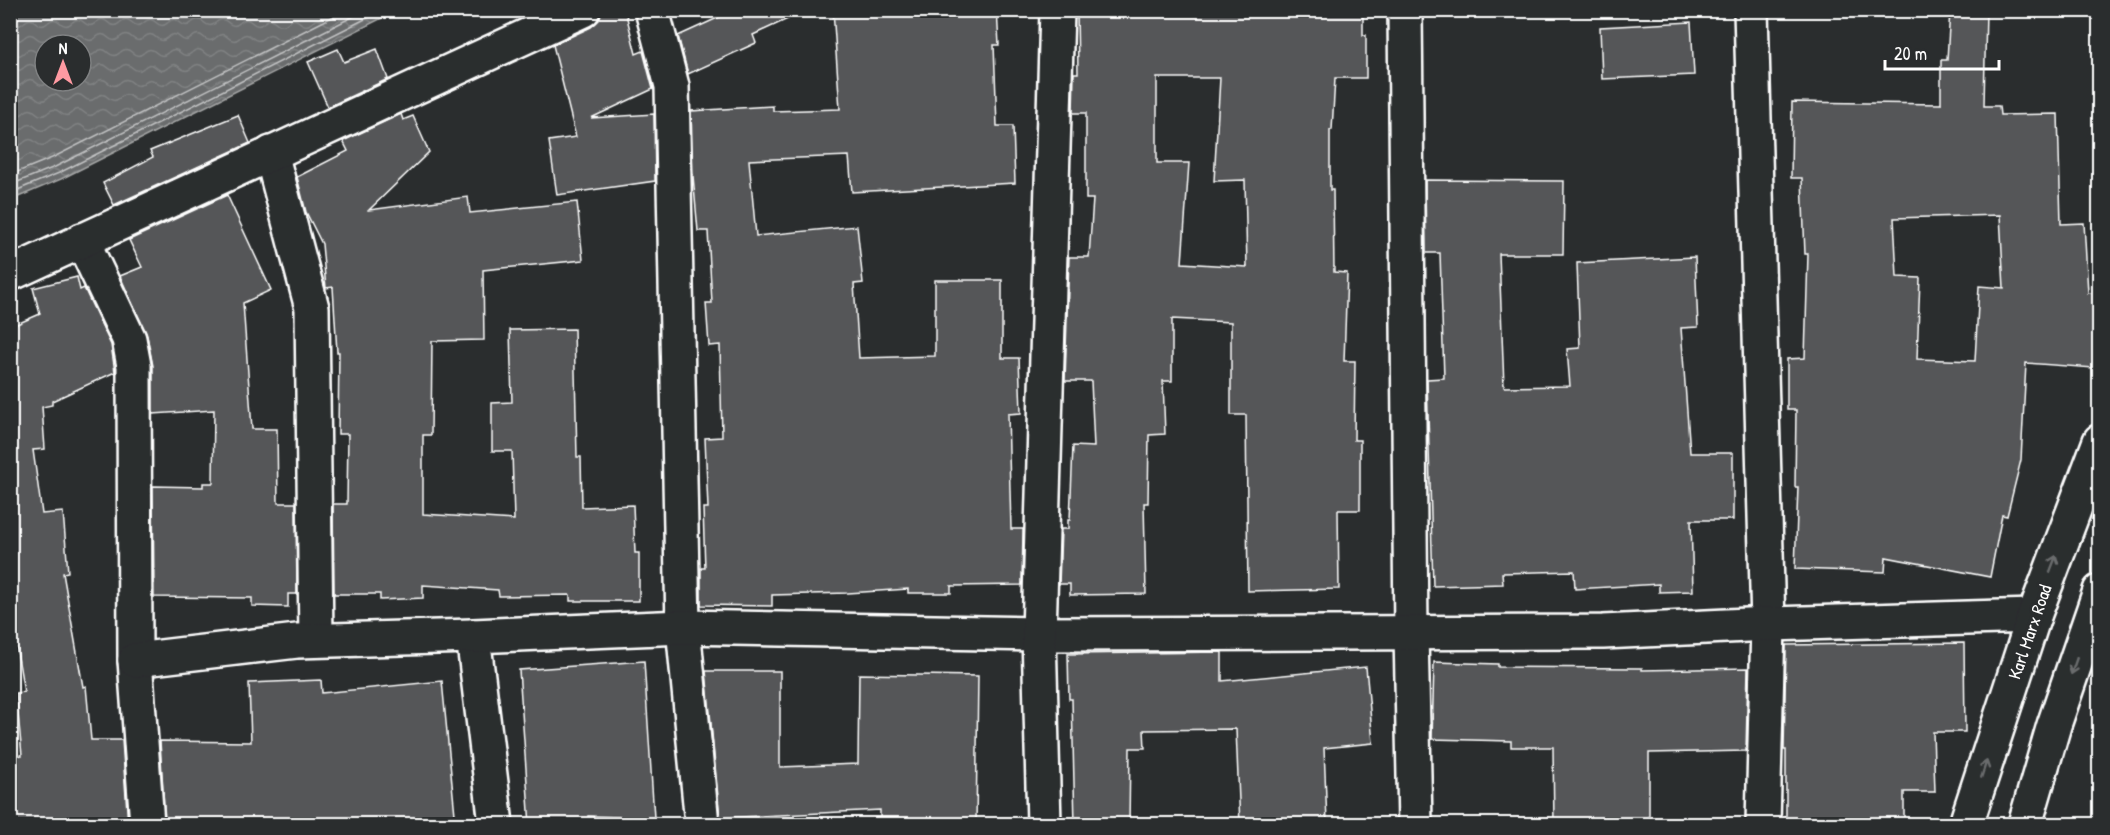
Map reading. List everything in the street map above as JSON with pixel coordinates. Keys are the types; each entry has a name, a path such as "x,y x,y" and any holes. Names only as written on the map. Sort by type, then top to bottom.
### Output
{"street":[{"path":"10,274 583,10"},
{"path":"652,10 672,86 683,627 702,825"},
{"path":"1044,825 1039,634 1057,10"},
{"path":"1405,10 1415,825"},
{"path":"1751,10 1768,624 1763,825"},
{"path":"271,153 312,308 316,640"},
{"path":"82,240 129,339 134,366 135,660 147,825"},
{"name":"Karl Marx Road","path":"1966,825 2034,616 2100,441"},
{"path":"2025,825 2054,725 2100,591"},
{"path":"135,660 316,640 683,627 1039,634 1604,632 1768,624 2034,616"},
{"path":"473,636 496,825"}],"water":[{"path":"11,10 396,10 396,11 61,179 11,200"}],"building":[{"path":"602,10 625,10 636,54 643,51 653,89 591,118 654,114 655,181 557,195 549,141 576,137 553,45 591,27 599,20"},
{"path":"735,10 807,10 753,35 756,43 688,74 678,36"},
{"path":"833,10 997,10 999,45 994,45 997,126 1013,126 1015,183 852,192 849,156 749,160 756,236 857,226 863,283 854,284 859,358 935,356 935,280 1002,280 1002,358 1019,358 1021,413 1008,414 1011,529 1023,529 1022,585 951,586 951,593 908,593 908,589 772,595 772,606 701,605 701,568 705,568 703,508 708,508 705,438 722,437 720,345 709,346 706,303 712,303 708,231 698,231 691,111 773,106 773,111 840,109"},
{"path":"1077,10 1363,10 1363,35 1366,35 1366,78 1335,78 1332,130 1330,130 1334,272 1347,273 1344,361 1355,361 1354,440 1360,440 1360,510 1338,510 1339,589 1248,591 1246,415 1231,415 1231,322 1172,319 1172,381 1163,381 1165,434 1149,435 1148,503 1144,503 1146,594 1070,595 1070,584 1059,584 1061,529 1068,529 1068,520 1070,520 1073,446 1094,447 1091,381 1065,381 1069,257 1089,257 1093,199 1086,199 1086,113 1073,113 1074,73 1078,73","holes":["1157,78 1220,78 1214,181 1245,180 1247,267 1182,263 1189,163 1157,163"]},
{"path":"1950,10 1986,10 1984,106 1999,106 2000,115 2058,114 2061,224 2084,223 2088,293 2099,294 2094,368 2026,363 2021,460 2007,516 2002,515 1990,577 1886,557 1885,572 1795,569 1798,487 1795,487 1796,410 1787,410 1787,359 1805,358 1808,254 1805,254 1802,178 1791,178 1792,102 1941,104 1941,60 1947,60","holes":["2000,215 2004,288 1979,286 1975,361 1917,359 1920,278 1897,277 1894,218"]},
{"path":"1691,22 1694,75 1602,79 1600,27"},
{"path":"338,49 344,62 377,49 388,79 328,107 308,62"},
{"path":"401,114 403,120 413,116 429,152 369,210 468,197 470,213 577,202 583,260 483,270 484,340 432,341 431,435 423,435 423,514 514,520 512,451 492,451 492,403 512,402 510,330 574,329 577,457 581,457 582,507 633,505 635,553 639,553 639,601 570,601 570,595 499,596 498,590 423,585 423,598 380,600 380,594 334,594 333,504 347,504 348,434 338,434 339,352 337,352 333,287 326,288 322,244 306,212 297,177 348,151 343,141"},
{"path":"238,115 250,143 114,205 103,183 153,157 150,151"},
{"path":"1425,180 1564,181 1563,254 1499,254 1504,387 1570,386 1567,349 1580,348 1577,263 1695,257 1698,327 1681,328 1690,453 1733,453 1733,520 1691,520 1693,591 1659,592 1659,584 1575,589 1574,571 1502,573 1503,584 1433,586 1427,379 1444,378 1440,253 1426,253"},
{"path":"227,195 271,290 243,303 252,429 277,429 278,503 296,503 297,594 288,594 288,607 252,606 252,598 154,597 153,486 203,487 203,483 213,483 214,410 153,414 153,366 147,336 120,276 142,267 129,240"},
{"path":"77,277 80,290 84,288 111,345 115,372 52,401 52,405 42,407 45,449 33,450 42,514 63,512 68,572 63,573 83,687 86,686 91,740 122,740 128,825 10,825 10,756 22,755 16,693 24,692 10,610 10,327 40,314 33,288"},
{"path":"1964,643 1965,732 1933,732 1935,792 1904,792 1904,825 1786,825 1786,750 1784,750 1786,645"},
{"path":"1222,652 1222,681 1366,667 1373,743 1324,748 1327,823 1240,825 1236,729 1144,730 1145,748 1130,748 1129,825 1075,825 1072,699 1069,699 1068,654"},
{"path":"644,661 654,818 588,816 588,825 530,825 519,670"},
{"path":"1434,662 1498,664 1498,667 1642,668 1642,670 1748,668 1746,751 1649,753 1649,825 1554,825 1553,747 1511,747 1511,741 1432,739"},
{"path":"706,671 780,671 780,767 858,764 859,674 978,676 976,825 880,825 880,810 720,818"},
{"path":"321,680 322,693 442,681 456,825 165,825 160,741 251,742 249,683"}]}
